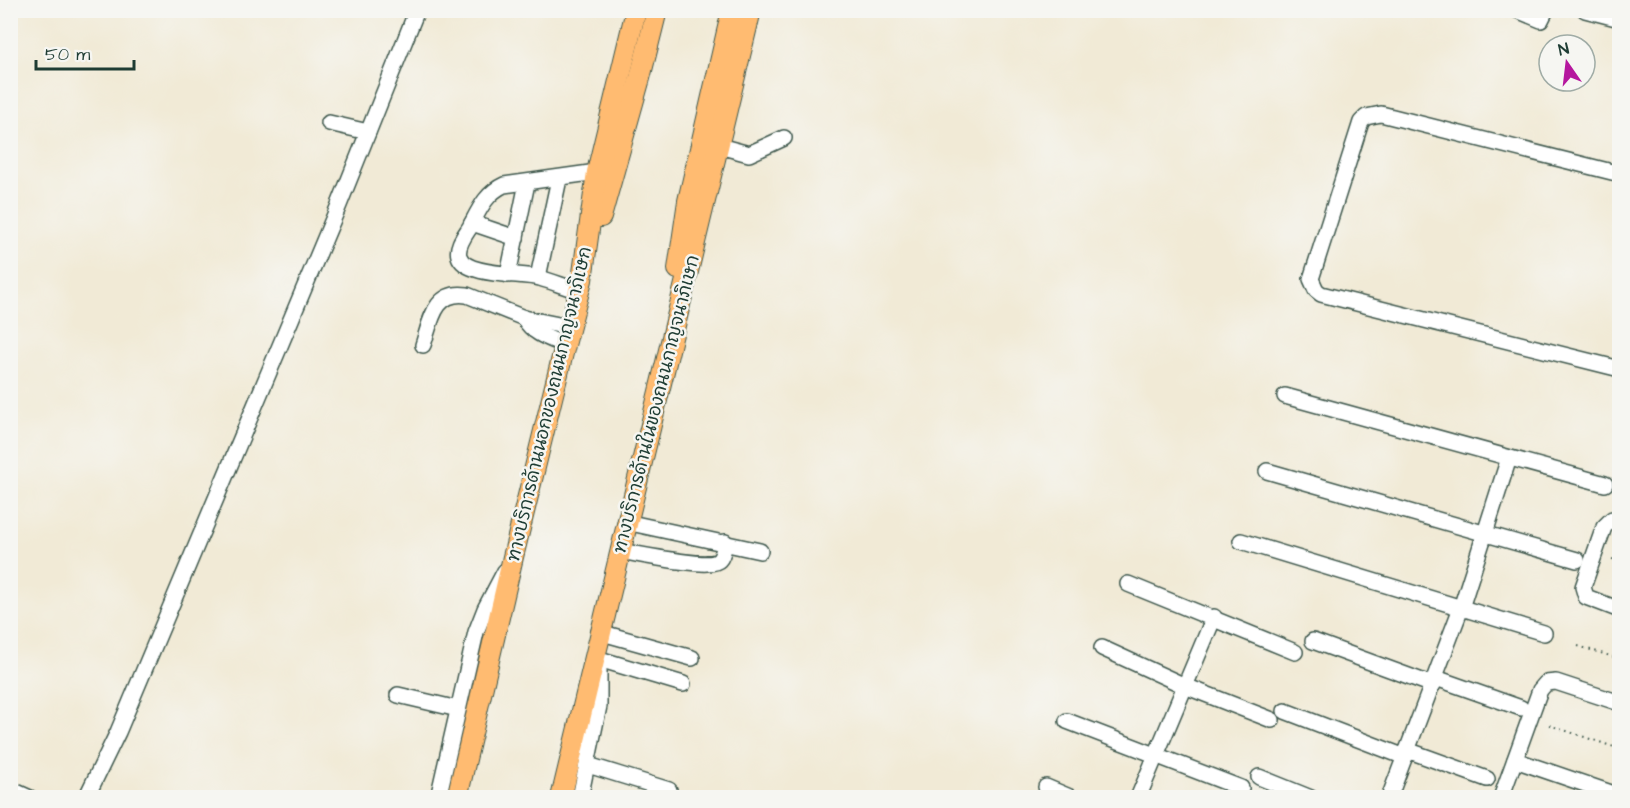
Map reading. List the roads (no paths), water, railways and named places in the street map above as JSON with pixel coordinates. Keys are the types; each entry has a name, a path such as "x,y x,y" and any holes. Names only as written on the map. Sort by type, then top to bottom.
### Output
{"main road":[{"name":"ทางบริการด้านนอกของถนนกาญจนาภิเษก","path":"457,798 513,557 581,285 597,172 636,10"},
{"path":"581,285 634,100 657,10"},
{"path":"674,327 679,254 688,201 732,10"},
{"name":"ทางบริการด้านในของถนนกาญจนาภิเษก","path":"561,798 598,636 751,10"}],"street":[{"path":"86,798 127,710 417,10"},
{"path":"1517,10 1541,20 1546,10"},
{"path":"1585,10 1620,19"},
{"path":"1620,174 1381,114 1366,117 1361,122 1311,279 1316,290 1321,294 1620,369"},
{"path":"329,123 368,132"},
{"path":"719,146 749,154 784,138"},
{"path":"581,285 472,268 459,259 459,246 493,190 504,185 560,179 597,172"},
{"path":"538,277 560,179"},
{"path":"508,275 527,183"},
{"path":"472,223 516,238"},
{"path":"423,345 440,301 457,294 524,318 535,332 567,336"},
{"path":"1286,396 1605,484"},
{"path":"1389,798 1461,608 1509,458"},
{"path":"1267,471 1576,560"},
{"path":"1620,519 1612,519 1604,527 1583,587 1586,597 1620,610"},
{"path":"626,522 760,551"},
{"path":"1241,541 1544,633"},
{"path":"620,551 710,564 721,559 725,542"},
{"path":"438,798 476,632 485,609 513,557"},
{"path":"1128,584 1214,617 1295,652"},
{"path":"1138,798 1214,617"},
{"path":"580,798 599,706 598,636 692,658"},
{"path":"1313,641 1521,708"},
{"path":"1102,648 1185,686 1487,779"},
{"path":"599,659 682,684"},
{"path":"1501,798 1540,690 1546,683 1556,682 1620,703"},
{"path":"398,695 458,709"},
{"path":"1067,721 1241,788"},
{"path":"1515,760 1620,796"},
{"path":"588,765 669,790"},
{"path":"1259,777 1311,798"},
{"path":"1046,787 1072,798"},
{"path":"10,789 30,798"}]}
